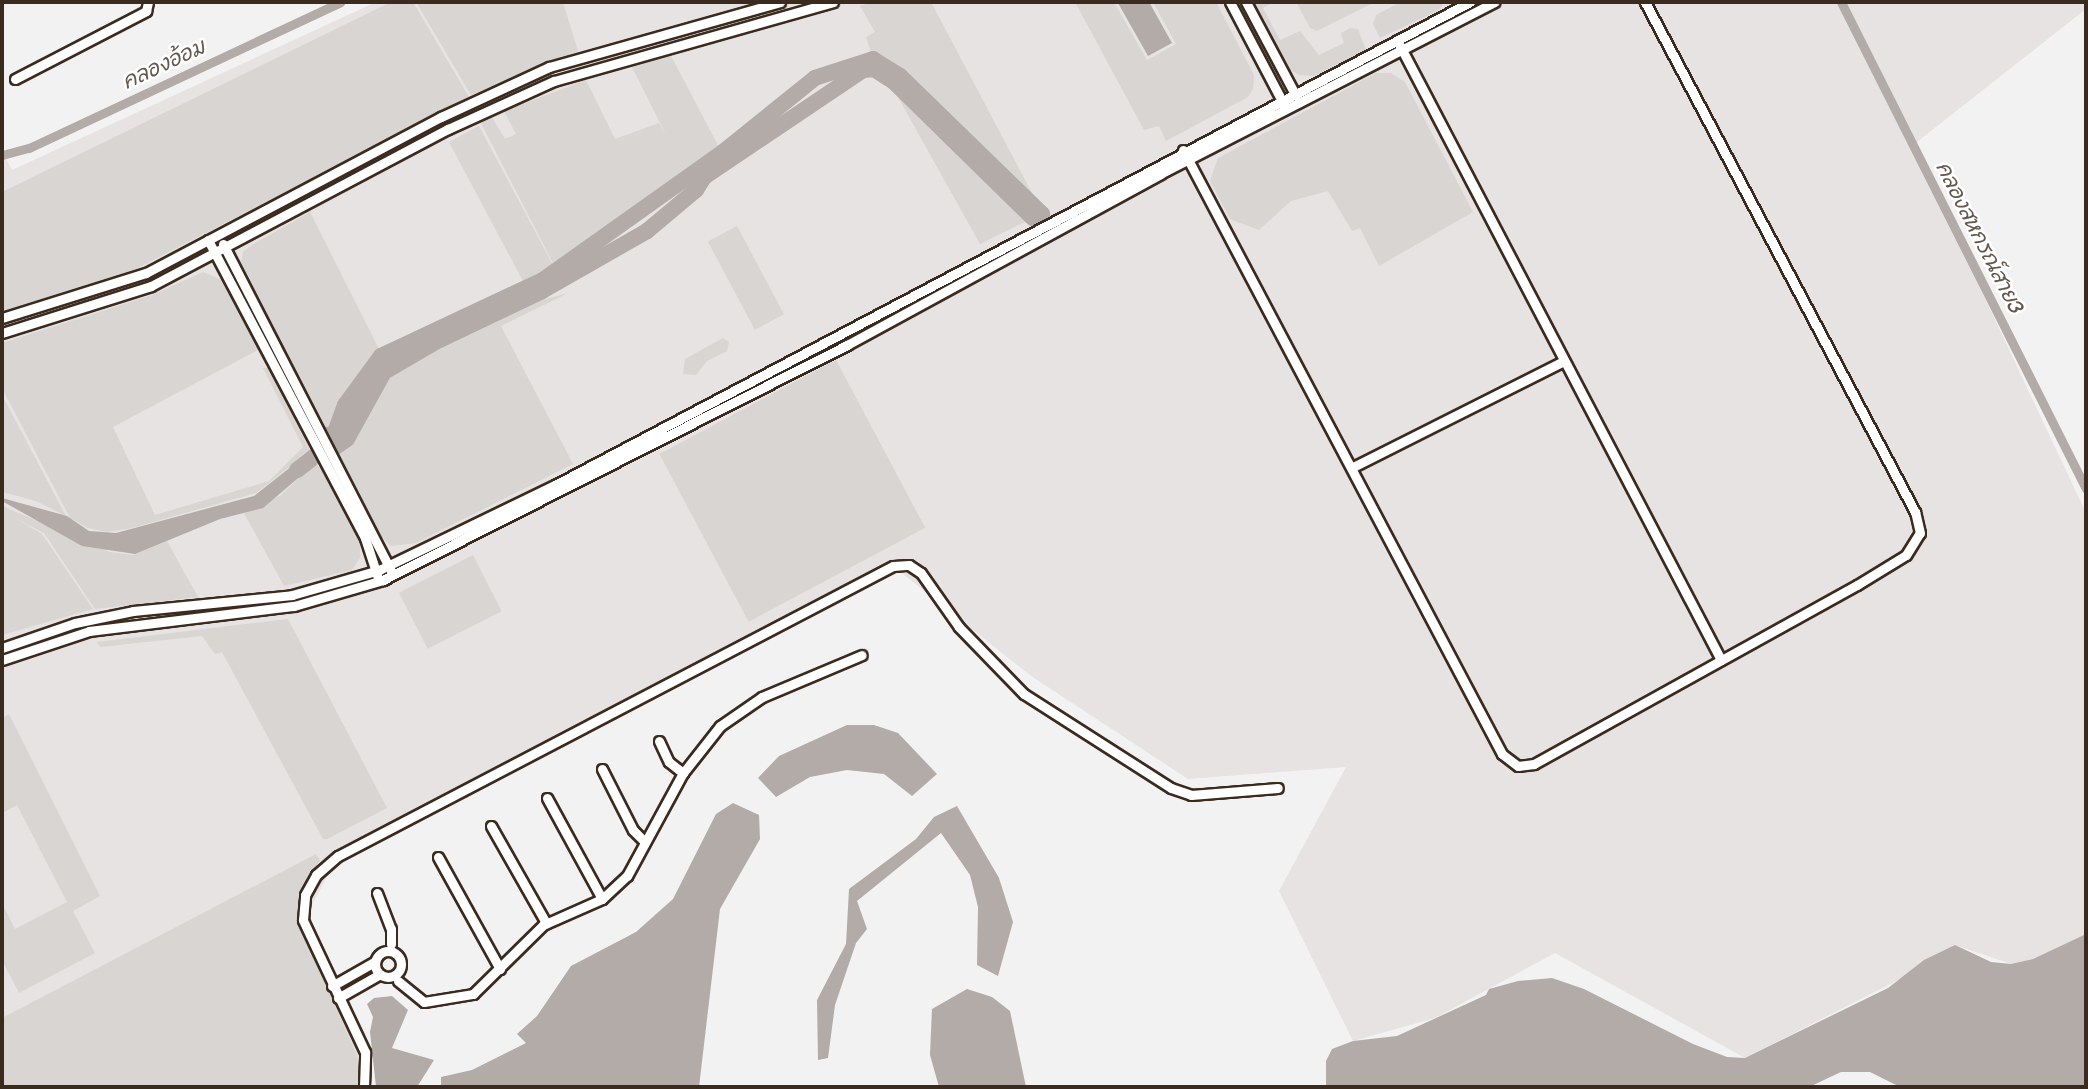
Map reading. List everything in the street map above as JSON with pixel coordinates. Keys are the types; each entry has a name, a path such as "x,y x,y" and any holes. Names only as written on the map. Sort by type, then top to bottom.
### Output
{"street":[{"path":"15,79 146,11 148,2"},
{"path":"2,318 146,273 441,117 538,72 780,2"},
{"path":"2,333 151,286 458,124 554,81 833,2"},
{"path":"1230,2 1287,109"},
{"path":"1246,2 1300,102"},
{"path":"2,648 75,623 133,611 292,595 389,565 841,335 1183,150 1471,2"},
{"path":"2,660 89,631 294,606 394,575 846,345 1188,160 1494,2"},
{"path":"1183,150 1510,762 1534,764 1906,555 1917,539 1920,523 1645,2"},
{"path":"1397,40 1562,362 1721,660"},
{"path":"218,234 315,434"},
{"path":"208,240 394,575"},
{"path":"1353,467 1562,362"},
{"path":"328,457 365,538 379,581"},
{"path":"364,1087 365,1052 303,920 305,895 316,875 338,856 893,566 909,565 921,573 959,627 1024,694 1171,788 1191,795 1278,788"},
{"path":"374,962 384,976 398,981 424,1002 448,1001 473,994 546,923 602,899 627,876 683,773 720,726 762,697 862,654"},
{"path":"659,741 670,762 683,773"},
{"path":"602,769 633,830 644,841"},
{"path":"547,799 602,899"},
{"path":"491,826 546,923"},
{"path":"438,857 500,969"},
{"path":"377,893 391,929 400,970 398,981"},
{"path":"332,986 374,962 383,951 394,949"},
{"path":"338,998 400,970"}],"shaded area":[{"path":"376,2 2086,2 2086,9 1913,145 2086,513 2086,934 2033,959 2011,964 1955,945 1908,975 1745,1058 1555,953 1435,1018 1353,1041 1279,891 1346,767 1188,779 1031,676 893,566 338,856 304,920 376,1056 360,1087 2,1087 2,151 12,170"},
{"path":"391,2 413,2 469,97 136,269 2,312 2,192"},
{"path":"416,2 563,2 578,51 471,95"},
{"path":"873,2 931,2 1042,212 902,78 873,59 866,37 875,32 860,6"},
{"path":"1075,2 1114,2 1147,60 1176,44 1153,2 1216,2 1254,75 1253,89 1248,97 1166,141 1159,126 1144,130"},
{"path":"1149,2 1172,43 1148,56 1118,3"},
{"path":"1252,2 1274,2 1263,8 1280,40 1300,31 1319,55 1344,43 1341,33 1350,28 1358,29 1366,50 1314,76 1299,75 1287,68"},
{"path":"1296,2 1375,2 1317,31 1310,28"},
{"path":"1401,2 1444,2 1439,10 1380,38 1373,24 1376,15"},
{"path":"670,54 721,151 556,269 481,123 492,117 505,139 516,134 504,111 586,80 615,139 659,123 667,137 632,67"},
{"path":"874,69 893,79 1031,219 980,244 894,90 879,75 863,70"},
{"path":"1376,73 1391,73 1405,82 1473,212 1379,266 1360,228 1352,231 1328,191 1291,201 1259,230 1230,219 1210,181 1218,158"},
{"path":"479,126 555,268 525,284 449,142"},
{"path":"310,212 380,351 345,405 334,433 327,434 241,262 243,252 250,246"},
{"path":"737,226 784,314 755,330 708,241"},
{"path":"203,272 222,280 260,349 113,427 155,515 269,481 303,447 263,368 269,368 310,451 256,493 132,528 106,532 88,528 70,518 2,388 2,343 152,295"},
{"path":"568,293 501,326 573,464 416,543 391,546 380,535 334,448 347,439 384,372 538,294 546,299"},
{"path":"723,338 729,342 727,351 707,361 696,375 683,374 685,359"},
{"path":"836,360 925,528 749,622 659,454"},
{"path":"2,395 66,516 36,501 2,492"},
{"path":"311,451 317,462 263,508 220,519 135,554 82,546 2,501 2,498 67,516 89,531 116,533 254,496"},
{"path":"314,463 322,469 360,541 360,558 352,570 284,586 244,513 281,495"},
{"path":"2,506 110,552 133,555 167,541 198,597 95,609 44,533 17,519 42,534 93,609 2,635"},
{"path":"473,555 502,611 428,649 399,593"},
{"path":"288,619 387,808 327,839 323,839 222,652 215,654 202,636 100,647 97,642"},
{"path":"9,714 100,896 73,911 95,953 19,993 2,960 2,903 15,929 67,902 17,805 2,813 2,718"},
{"path":"847,725 874,725 898,733 937,774 912,796 884,774 847,770 810,777 776,797 758,778 779,756"},
{"path":"733,803 759,815 760,839 720,909 699,1087 441,1086 441,1077 472,1070 526,1043 517,1034 537,1016 571,966 636,932 673,899 716,814"},
{"path":"957,806 999,878 1013,922 998,976 977,965 978,907 970,875 941,833 857,901 867,929 856,943 835,1005 828,1058 818,1060 817,1000 846,944 849,889 916,839 934,817"},
{"path":"316,854 320,860 298,895 299,926 358,1057 358,1087 2,1087 2,1018"},
{"path":"2086,934 2086,1087 1900,1087 1870,1072 1841,1072 1809,1087 1326,1087 1326,1061 1332,1049 1353,1041 1397,1036 1486,995 1489,989 1518,981 1552,978 1584,989 1693,1044 1727,1057 1745,1058 1888,988 1924,960 1955,945 1991,962 2011,964 2033,959"},
{"path":"967,989 992,997 1010,1011 1026,1087 939,1087 930,1055 932,1009"},
{"path":"392,996 408,1010 392,1048 434,1060 417,1087 376,1087 370,1032 373,1017 367,1004 374,998"}],"waterway":[{"name":"คลองอ้อม","path":"2,155 29,148 340,2"},
{"name":"คลองสหกรณ์สาย3","path":"1841,2 2086,489"},
{"path":"297,470 305,464 345,432 383,367 542,291 647,231 696,190 704,177 863,70 874,69 894,82 1033,218 1042,214 900,76 873,59 815,78 723,152 543,280 381,356 345,405 334,435 328,435 334,448 347,439 384,372 432,344"}]}
